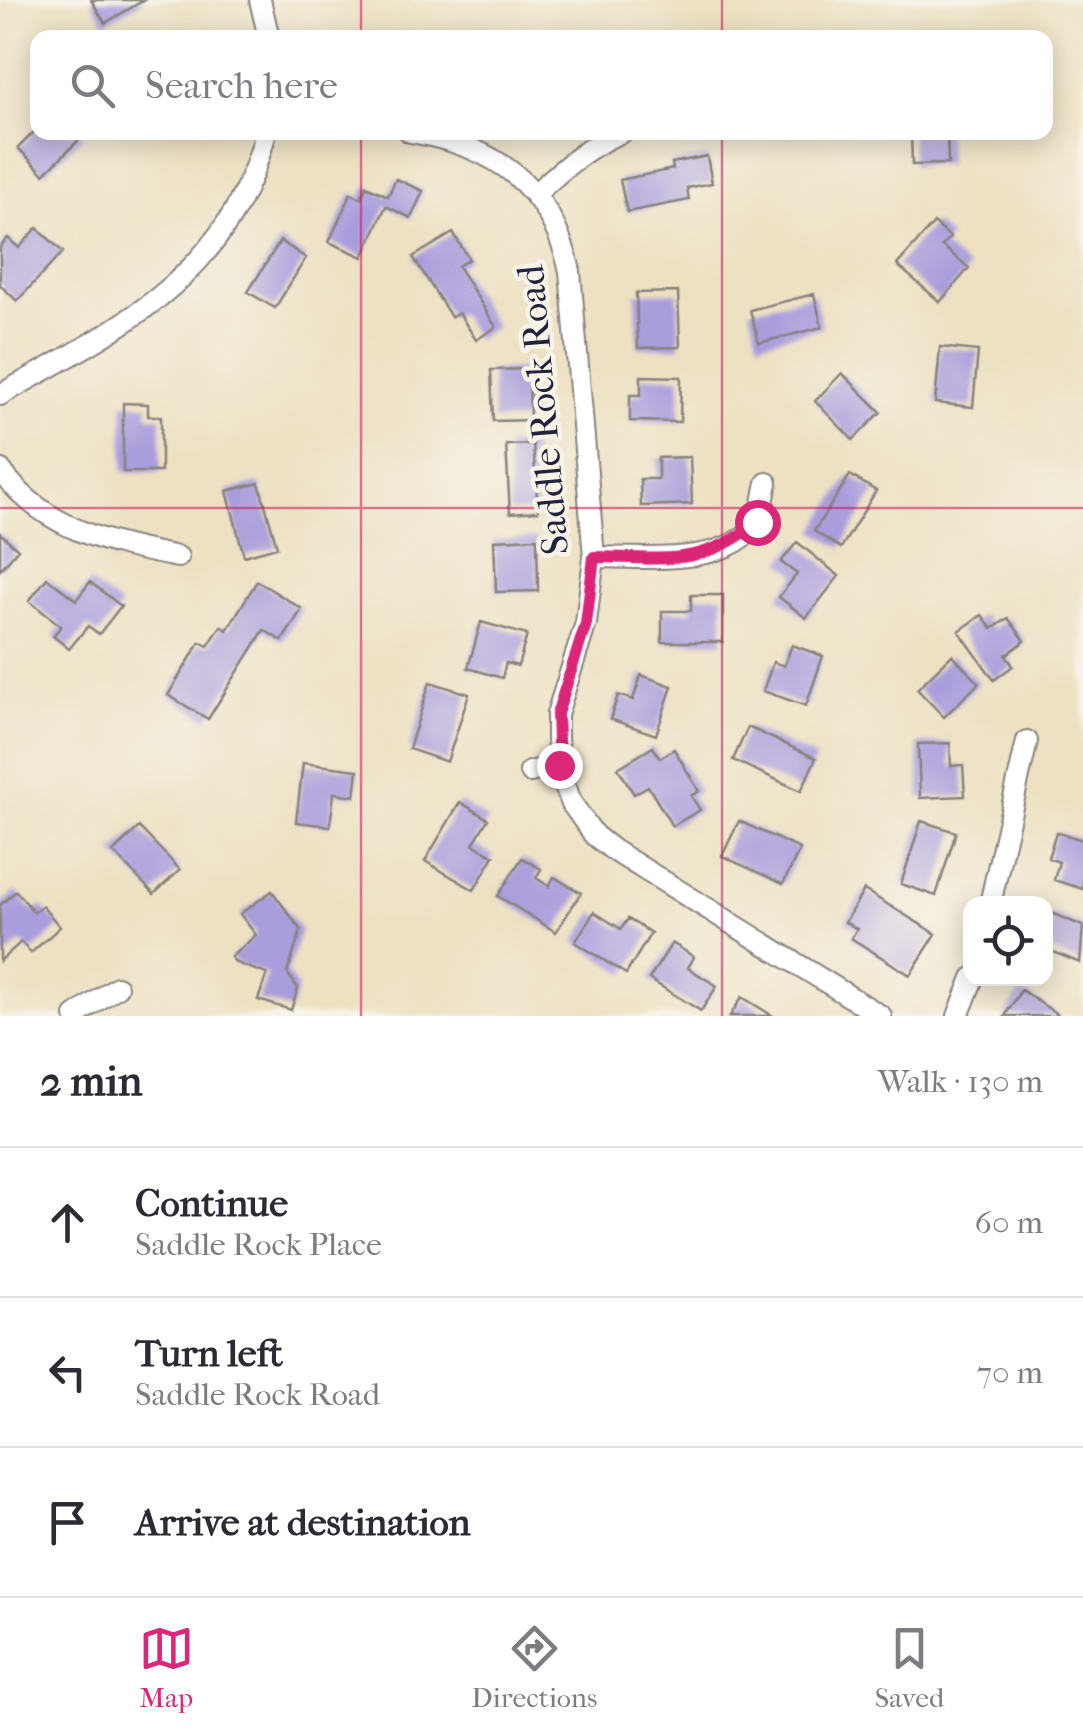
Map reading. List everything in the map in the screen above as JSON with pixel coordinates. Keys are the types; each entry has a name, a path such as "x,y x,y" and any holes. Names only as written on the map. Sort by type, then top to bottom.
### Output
{"street":[{"path":"260,0 267,30"},
{"path":"0,396 126,324 178,283 234,208 264,140"},
{"name":"Saddle Rock Road","path":"447,140 484,152 509,169 534,194 553,220 570,271 594,557 586,624 557,714 559,765 572,804 594,835 881,1016"},
{"path":"534,194 604,140"},
{"path":"0,469 36,508 65,526 97,538 178,557"},
{"path":"594,557 667,559 720,550 757,522 767,483"},
{"path":"992,896 1027,740"},
{"path":"530,772 559,765"},
{"path":"958,1016 970,986"},
{"path":"75,1016 117,987"}],"building":[{"path":"91,0 144,0 105,23"},
{"path":"30,136 30,140 79,140 44,174 18,148"},
{"path":"911,140 947,140 948,164 912,165"},
{"path":"707,156 712,183 687,188 689,200 627,212 620,180 673,169 672,163"},
{"path":"396,179 423,191 411,218 386,206 363,257 329,242 351,193 361,198 366,186 388,196"},
{"path":"934,223 950,237 942,246 969,268 940,302 897,265"},
{"path":"37,228 63,252 17,301 0,285 0,247 8,238 19,248"},
{"path":"453,233 469,259 458,266 496,327 476,340 459,313 451,317 413,257"},
{"path":"280,241 306,258 275,308 248,292"},
{"path":"678,292 680,347 638,348 636,293"},
{"path":"814,294 822,327 759,343 750,310"},
{"path":"940,347 978,351 973,407 935,403"},
{"path":"529,369 530,420 493,421 491,370"},
{"path":"842,373 881,412 853,440 815,401"},
{"path":"641,376 681,377 680,422 630,421 630,395 641,395"},
{"path":"123,403 148,404 148,416 161,416 161,472 123,472"},
{"path":"533,444 538,511 510,513 506,445"},
{"path":"690,457 692,504 641,506 640,479 658,479 658,458"},
{"path":"850,475 876,491 841,548 814,531"},
{"path":"259,483 277,547 244,556 227,491"},
{"path":"0,533 18,549 0,570"},
{"path":"537,538 538,591 496,592 494,540"},
{"path":"797,542 839,576 806,618 779,597 797,574 781,562"},
{"path":"47,578 76,600 90,582 121,606 99,634 88,626 69,649 53,636 61,626 29,601"},
{"path":"257,581 302,609 282,641 264,630 208,719 168,695 200,642 208,646 221,626 227,630"},
{"path":"691,595 723,595 723,642 662,642 662,611 691,611"},
{"path":"982,615 992,629 1008,618 1025,641 1006,655 1013,666 994,680 959,631"},
{"path":"481,622 527,635 518,666 506,663 502,678 468,668"},
{"path":"792,645 823,656 806,706 763,691 773,662 784,666"},
{"path":"952,655 979,683 944,717 917,689"},
{"path":"641,675 672,686 656,735 610,719 618,695 633,700"},
{"path":"430,682 469,694 447,762 409,749"},
{"path":"748,727 816,758 801,791 733,760"},
{"path":"950,743 951,766 963,765 965,796 920,798 918,744"},
{"path":"653,747 660,758 674,749 699,791 691,796 700,810 672,826 648,786 634,794 618,768"},
{"path":"303,763 358,770 355,796 334,793 330,826 296,822"},
{"path":"460,802 488,819 473,844 494,856 474,890 425,861"},
{"path":"739,821 800,849 783,884 722,856"},
{"path":"921,821 956,832 936,896 901,884"},
{"path":"139,827 180,870 154,894 113,852"},
{"path":"1056,832 1083,840 1083,889 1054,880 1059,862 1048,858"},
{"path":"522,858 541,869 536,878 549,886 554,877 581,893 556,932 498,896"},
{"path":"864,890 936,934 910,975 851,938 857,929 845,922"},
{"path":"16,891 34,912 42,906 60,927 31,953 21,942 0,961 0,905"},
{"path":"272,891 301,930 287,973 298,988 291,1010 258,1000 267,974 236,963 231,957 256,935 240,914"},
{"path":"594,912 621,929 628,919 651,933 626,974 575,942"},
{"path":"1053,914 1083,926 1080,963 1053,952"},
{"path":"672,943 694,957 688,968 717,986 701,1011 649,979"},
{"path":"1021,990 1060,1016 1005,1016"},
{"path":"742,997 773,1016 730,1016"}],"route":[{"path":"559,765 557,714 586,624 594,557 667,559 697,555 720,550 757,522"}]}
